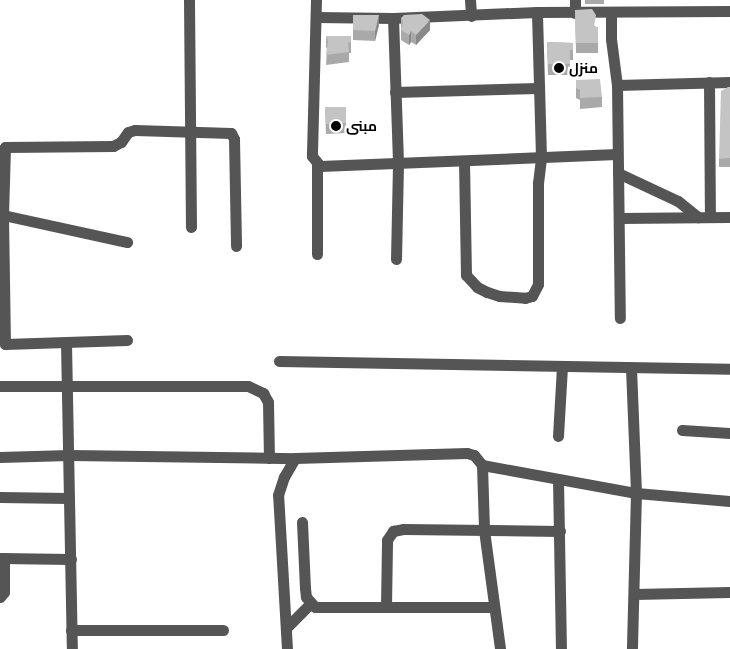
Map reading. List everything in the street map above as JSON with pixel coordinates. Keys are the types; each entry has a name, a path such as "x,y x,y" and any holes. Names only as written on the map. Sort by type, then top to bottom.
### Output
{"street":[{"path":"189,0 191,227"},
{"path":"316,0 312,156 322,166 617,154"},
{"path":"470,0 471,16"},
{"path":"575,0 575,13"},
{"path":"667,0 668,12"},
{"path":"316,17 393,18 537,12 730,11"},
{"path":"464,161 466,275 477,288 487,292 525,298 532,296 538,284 538,191 541,158 537,12"},
{"path":"611,12 611,47 617,85 620,318"},
{"path":"393,18 398,164 396,259"},
{"path":"709,82 710,217"},
{"path":"617,85 730,82"},
{"path":"396,92 539,88"},
{"path":"127,340 2,344 3,150 7,146 113,146 119,144 126,134 132,131 226,131 234,136 236,246"},
{"path":"317,163 317,254"},
{"path":"618,173 678,201 698,218"},
{"path":"3,215 127,242"},
{"path":"619,218 730,217"},
{"path":"66,343 72,649"},
{"path":"279,360 730,369"},
{"path":"558,436 562,367"},
{"path":"632,368 636,492 632,649"},
{"path":"0,386 248,386 262,393 268,402 269,458"},
{"path":"682,430 730,433"},
{"path":"0,456 295,458 467,453 474,455 482,465 484,530 500,649"},
{"path":"287,649 278,495 284,477 295,458"},
{"path":"482,465 636,492 730,501"},
{"path":"558,479 561,649"},
{"path":"0,497 69,498"},
{"path":"302,522 305,588 310,604"},
{"path":"386,607 387,540 393,531 403,529 560,531"},
{"path":"0,597 4,592 2,558 71,559"},
{"path":"634,594 730,592"},
{"path":"286,628 310,604"},
{"path":"310,604 320,607 494,607"},
{"path":"71,630 223,630"}],"building":[{"path":"592,9 596,15 594,27 598,27 598,43 576,43 575,10"},
{"path":"422,14 430,20 416,35 411,31 409,35 401,30 403,22 401,18 404,15"},
{"path":"353,15 379,15 375,31 353,30"},
{"path":"326,36 351,36 351,42 348,43 349,52 326,55 328,41"},
{"path":"547,42 573,43 573,50 570,50 570,64 548,64"},
{"path":"600,79 602,97 580,98 580,90 576,88 576,80"},
{"path":"730,87 730,158 719,159 721,91"},
{"path":"325,107 346,107 346,123 326,124"}],"place":[{"name":"منزل","path":"559,68"},
{"name":"مبنى","path":"336,126"}]}
